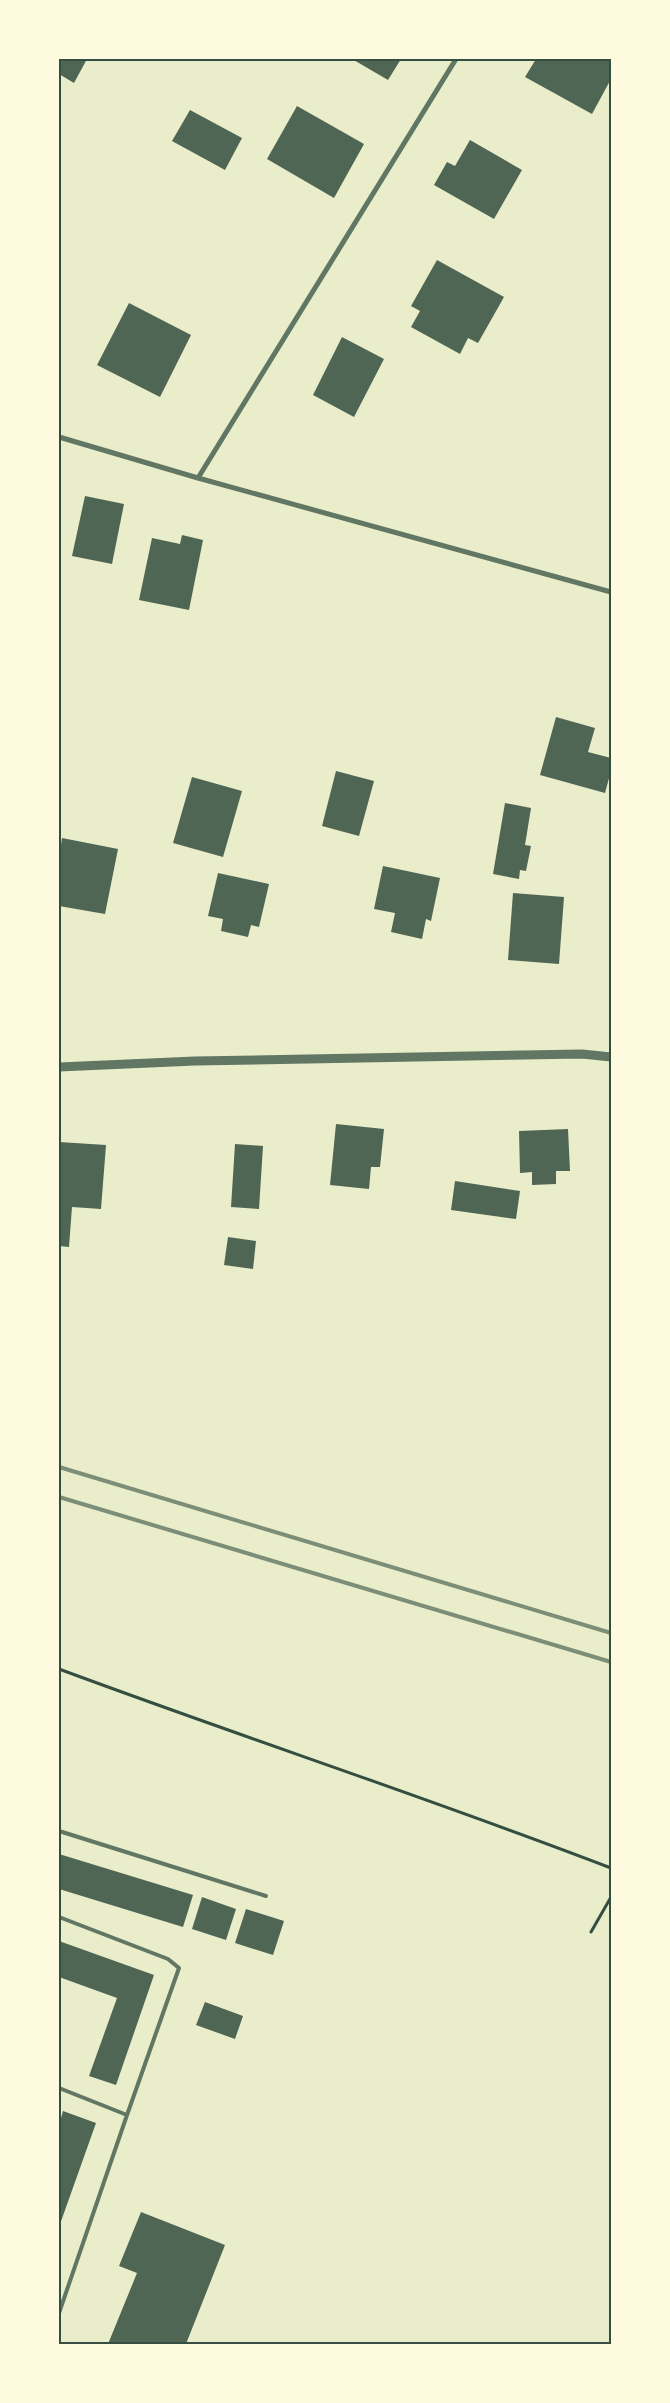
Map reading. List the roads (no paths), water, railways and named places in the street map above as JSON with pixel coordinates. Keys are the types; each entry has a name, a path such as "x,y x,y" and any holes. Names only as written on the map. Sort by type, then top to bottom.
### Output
{"street":[{"path":"198,478 456,59"},
{"path":"59,437 198,478 611,592"},
{"path":"59,1067 225,1060 582,1054 611,1057"}],"lane":[{"path":"59,1831 266,1896"},
{"path":"59,1917 168,1959 179,1968 59,2313"},
{"path":"59,2088 128,2115"}],"railway":[{"path":"59,1467 611,1633"},
{"path":"59,1497 611,1662"}]}
